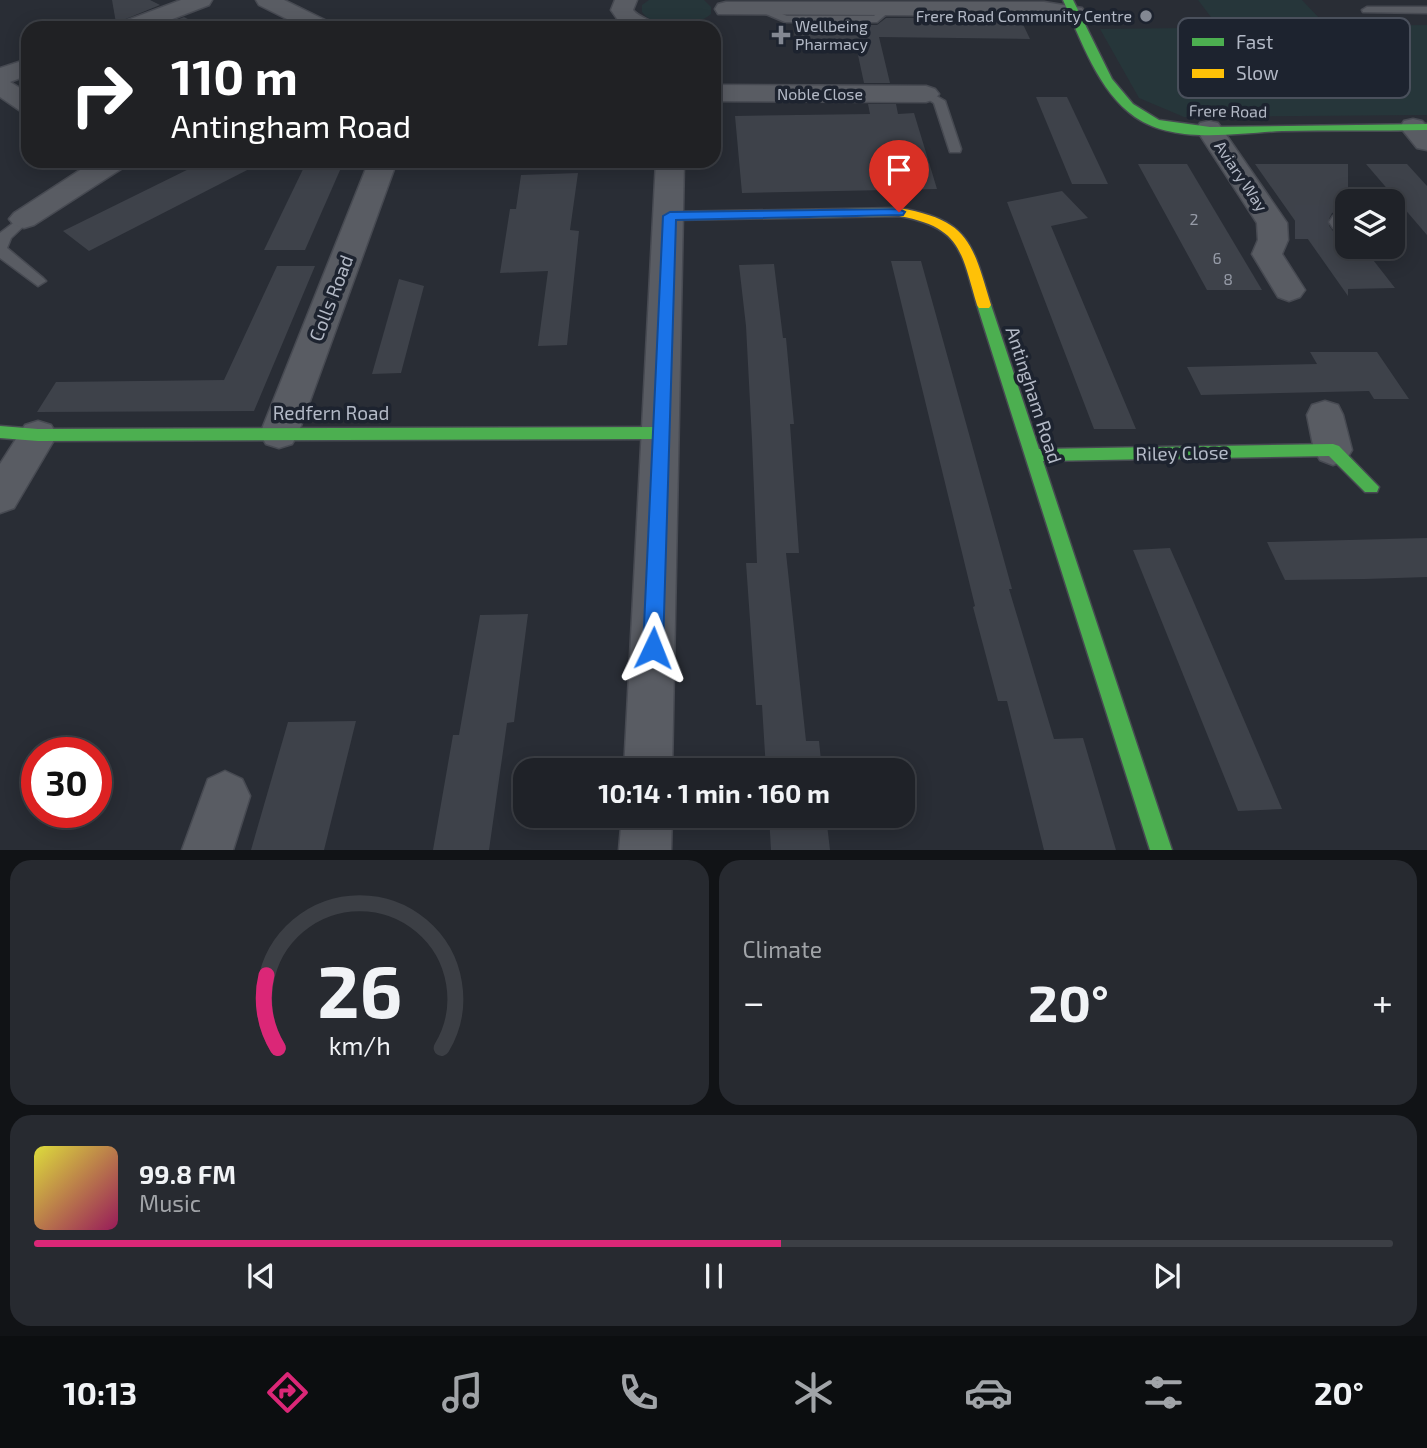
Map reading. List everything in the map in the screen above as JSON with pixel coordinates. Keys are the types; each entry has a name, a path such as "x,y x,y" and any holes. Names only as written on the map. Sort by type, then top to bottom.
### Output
{"street":[{"path":"267,0 309,21"},
{"path":"626,0 622,10 631,21"},
{"path":"145,21 193,1"},
{"path":"719,11 1044,9 1071,6"},
{"name":"Frere Road","path":"1071,6 1119,97 1128,108 1142,117 1162,124 1209,129 1422,132"},
{"path":"0,77 21,69"},
{"path":"0,86 21,100"},
{"name":"Noble Close","path":"721,93 926,94"},
{"name":"Aviary Way","path":"1209,129 1283,223 1267,254 1289,290"},
{"path":"24,219 103,168"},
{"name":"Colls Road","path":"279,434 380,168"},
{"path":"648,758 670,168"},
{"name":"Antingham Road","path":"670,216 899,212 924,214 943,221 957,231 965,245 1161,849"},
{"name":"Redfern Road","path":"0,432 38,435 661,433"},
{"name":"Riley Close","path":"1031,455 1329,432 1371,487"},
{"path":"0,497 38,435"},
{"path":"207,849 225,796"},
{"path":"645,849 646,828"}],"lane":[{"path":"1367,10 1427,10"},
{"path":"926,94 939,101 955,149"},
{"path":"24,219 5,236 0,248 37,281"}],"shaded area":[{"path":"649,0 704,0 711,7 711,14 699,21 654,21 642,12 642,5"},
{"path":"1198,0 1302,0 1319,18 1212,18"},
{"path":"1410,25 1427,25 1427,115 1184,117 1139,98 1100,29 1178,28 1178,98 1410,98"}],"building":[{"path":"112,0 150,0 160,5 121,21 116,21"},
{"path":"184,17 192,21 174,21"},
{"path":"886,18 1020,18 1030,39 879,37 890,83 864,83 855,41 795,40 793,25 877,25"},
{"path":"1036,97 1067,97 1108,184 1072,184"},
{"path":"868,104 896,104 898,114 914,113 937,189 742,193 735,116 870,114"},
{"path":"1138,164 1187,164 1262,290 1207,290"},
{"path":"1255,164 1348,164 1348,189 1335,189 1335,212 1327,223 1335,231 1335,259 1372,259 1395,288 1348,289 1348,296"},
{"path":"1366,164 1407,164 1427,186 1427,235 1405,209 1405,189 1387,189"},
{"path":"191,168 251,168 89,251 63,231"},
{"path":"304,168 341,168 305,250 264,250"},
{"path":"578,173 570,230 579,231 567,345 538,346 548,271 500,273 510,209 516,209 521,175"},
{"path":"1062,191 1088,218 1051,226 1136,429 1094,429 1007,202"},
{"path":"891,261 921,261 1012,589 1009,589 1054,739 1083,738 1116,850 1044,850 1007,701 998,701 973,607 975,606"},
{"path":"774,264 783,338 786,338 794,424 790,424 799,553 786,553 806,741 819,741 821,758 765,758 762,705 756,705 746,563 757,563 746,326 739,265"},
{"path":"277,266 315,266 254,411 37,412 56,382 224,380"},
{"path":"399,279 424,286 401,373 372,374"},
{"path":"1310,352 1377,352 1409,399 1374,399 1369,391 1201,395 1187,367 1317,364"},
{"path":"1427,538 1427,577 1365,579 1285,580 1267,542"},
{"path":"1170,548 1282,809 1238,811 1133,550"},
{"path":"528,614 514,722 507,723 489,850 433,850 453,735 459,735 480,615"},
{"path":"356,721 324,850 251,850 288,722"},
{"path":"770,828 827,828 830,850 771,850"}],"tunnel":[{"path":"1295,222 1335,222"}],"traffic: fast":[{"path":"1068,0 1107,80 1129,106 1155,123 1210,131 1427,127"},
{"path":"984,305 1161,850"},
{"path":"0,432 38,435 661,433"},
{"path":"1031,455 1333,450 1371,487"}],"traffic: slow":[{"path":"670,216 899,212 921,216 938,222 960,240 973,268 984,305"}],"place":[{"name":"Frere Road Community Centre","path":"1146,16"},
{"name":"Wellbeing Pharmacy","path":"781,35"}],"route":[{"path":"653,648 670,216 899,212"}]}
